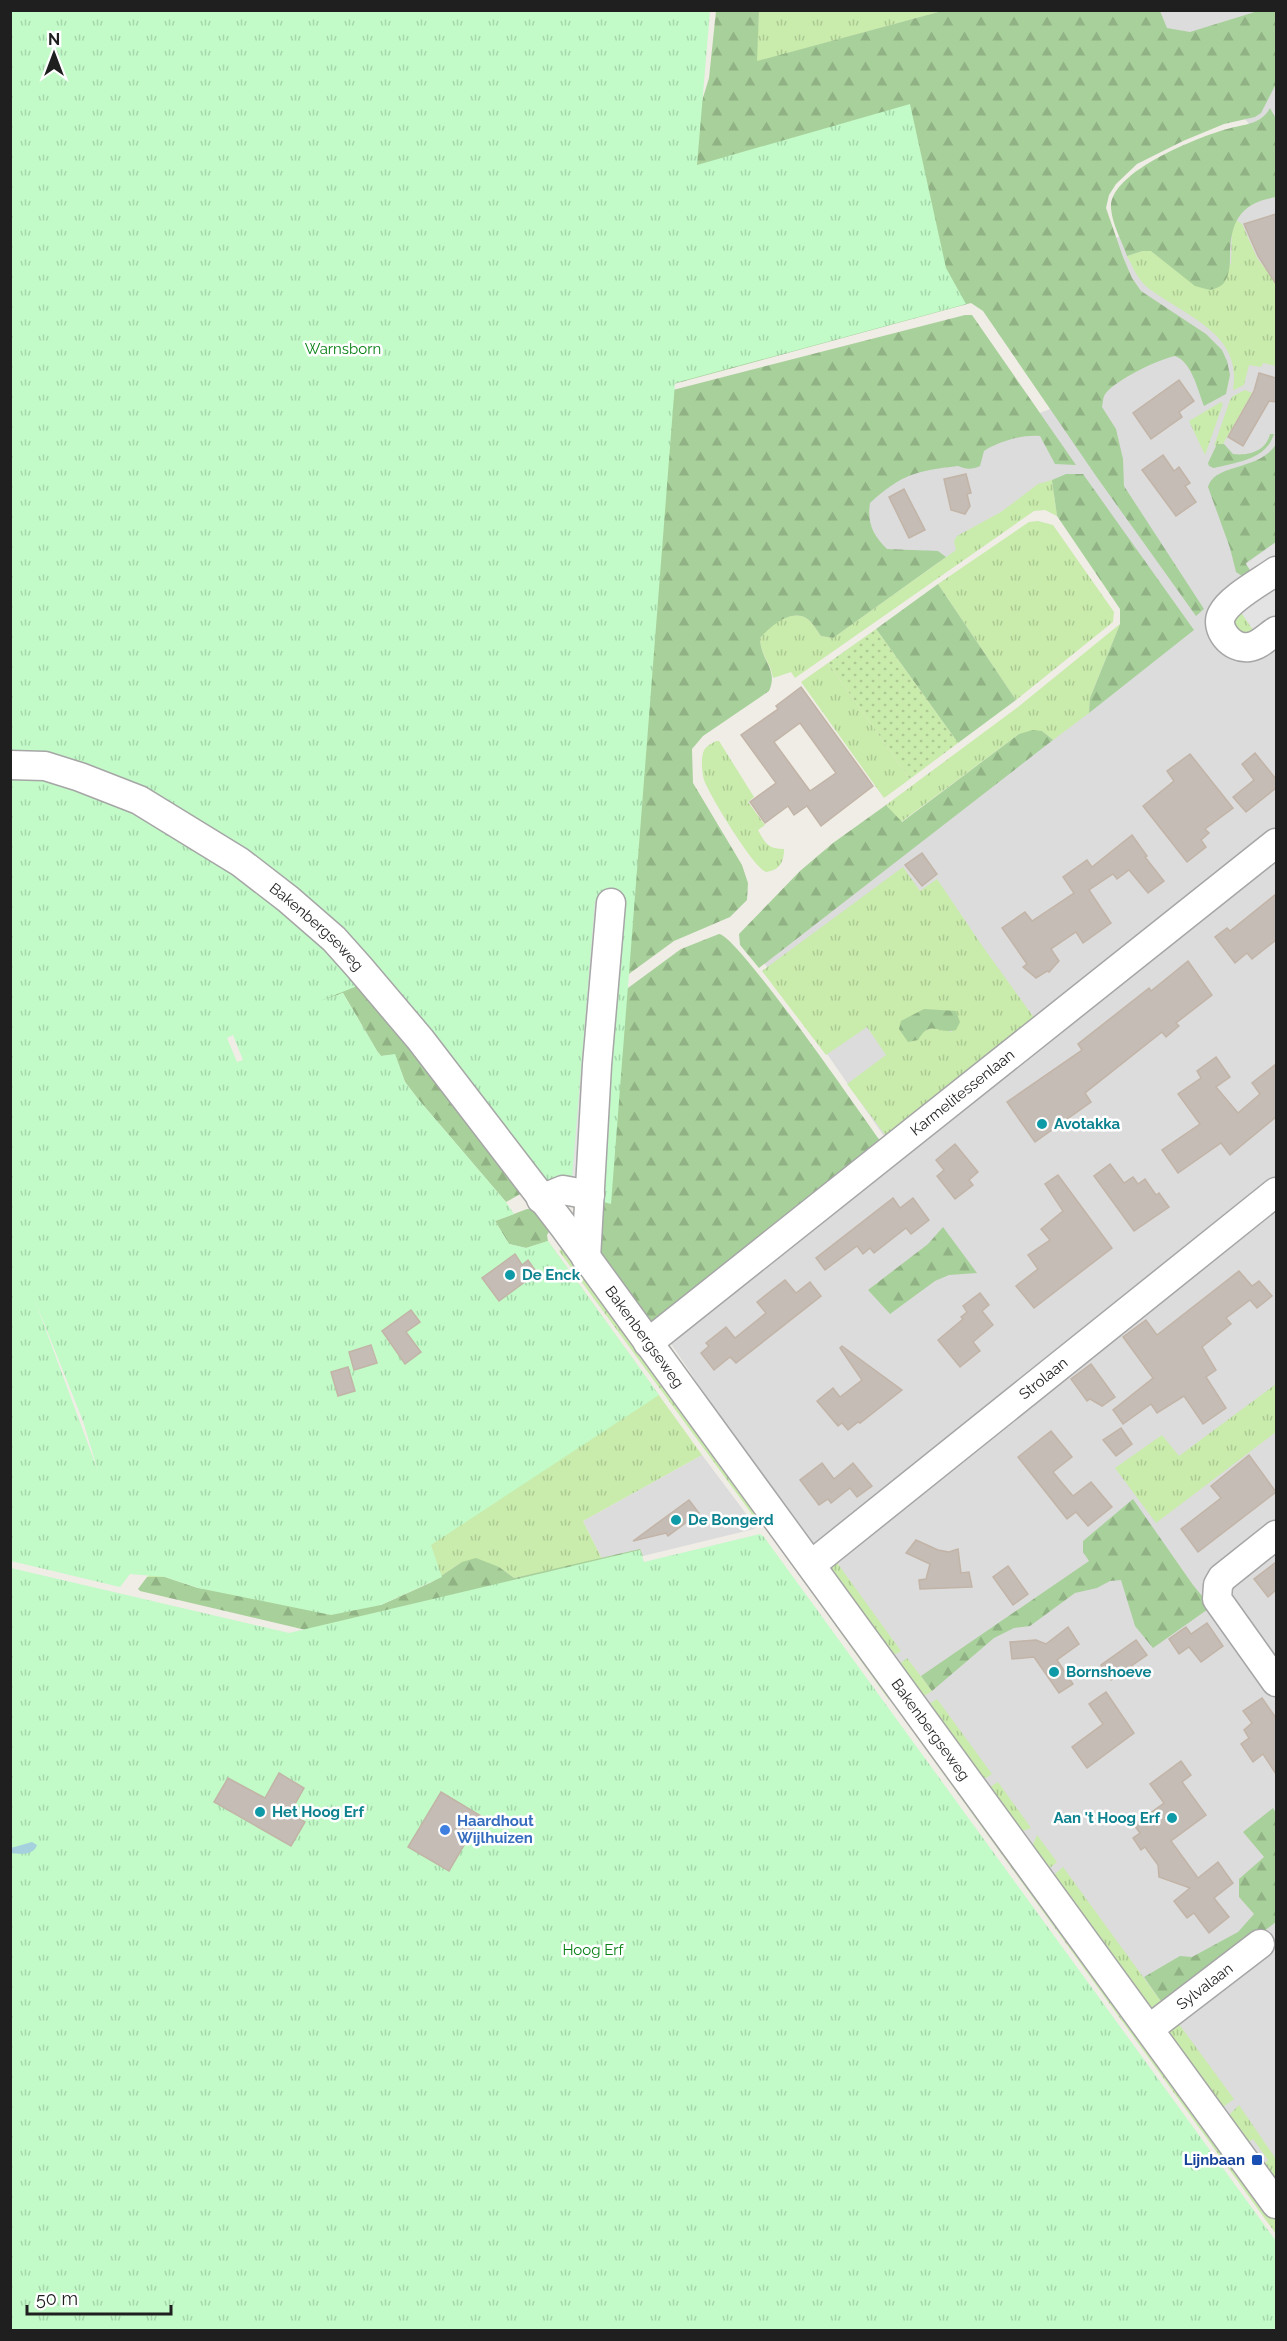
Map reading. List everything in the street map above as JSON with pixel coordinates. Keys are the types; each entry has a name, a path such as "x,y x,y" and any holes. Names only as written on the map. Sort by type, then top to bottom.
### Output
{"street":[{"path":"1276,571 1227,607 1220,619 1226,638 1233,644 1249,647 1276,631"},
{"name":"Bakenbergseweg","path":"10,765 45,766 89,780 139,800 231,856 288,899 334,939 420,1039 586,1258 1276,2204"},
{"name":"Karmelitessenlaan","path":"648,1343 1276,843"},
{"path":"586,1258 597,1065 611,903"},
{"path":"541,1199 563,1190 590,1196"},
{"name":"Strolaan","path":"811,1565 1276,1192"},
{"path":"1276,1535 1222,1578 1217,1591 1217,1599 1276,1682"},
{"name":"Sylvalaan","path":"1149,2028 1260,1944"}],"shaded area":[{"path":"1146,11 1276,11 1276,2190 813,1554 667,1338 897,1155 755,950 1182,631 1075,483 942,562 851,565 835,488 1053,408 1070,269 1264,140"},
{"path":"1276,542 1276,560 1254,576 1246,564"},
{"path":"1276,581 1276,620 1256,634 1238,608"},
{"path":"595,901 605,902 584,1177 572,1178"},
{"path":"702,1455 756,1527 643,1556 640,1550 602,1559 583,1521"}],"green space":[{"name":"Warnsborn","path":"11,11 710,11 697,165 910,104 946,268 966,304 675,383 611,1204 542,1185 377,978 320,1001 343,993 377,1051 381,1056 395,1054 405,1082 514,1214 495,1221 509,1244 526,1248 548,1241 659,1395 431,1545 442,1577 381,1605 331,1615 198,1588 165,1577 130,1574 120,1587 11,1561","holes":["233,1035 243,1060 237,1062 227,1038","34,1298 83,1421 98,1471"]},
{"path":"716,11 759,11 757,61 942,11 1160,11 1167,28 1190,32 1258,11 1276,11 1276,84 1261,113 1255,117 1224,124 1137,164 1116,184 1109,195 1106,208 1123,257 1132,278 1141,291 1206,334 1222,350 1227,361 1230,375 1226,394 1204,406 1197,385 1186,364 1175,356 1149,366 1119,382 1105,394 1102,407 1116,429 1123,459 1124,486 1204,609 1196,616 1096,476 983,311 971,303 670,385 702,101 709,78"},
{"path":"759,11 942,11 756,62"},
{"path":"1270,108 1276,119 1276,197 1246,209 1235,224 1230,245 1229,271 1223,284 1210,290 1195,286 1151,251 1142,251 1127,256 1115,226 1111,208 1114,195 1124,182 1157,158 1214,133 1257,121"},
{"path":"1236,220 1242,224 1257,258 1276,283 1276,366 1263,363 1261,367 1249,365 1244,385 1234,390 1234,369 1229,353 1219,339 1207,327 1147,287 1138,277 1127,256 1142,251 1151,251 1195,285 1231,264 1232,233"},
{"path":"972,315 1076,465 1055,464 1040,436 1019,437 984,451 980,466 971,469 958,466 920,472 891,486 870,503 869,517 872,528 887,549 938,551 946,557 833,638 821,636 806,618 793,616 775,624 760,638 771,670 769,691 703,736 692,749 693,783 742,865 748,883 747,900 730,917 674,941 611,987 669,391"},
{"path":"1245,390 1252,393 1223,444 1214,446 1230,400"},
{"path":"1221,402 1223,404 1205,455 1189,421"},
{"path":"1270,434 1274,434 1270,443 1257,455 1214,468 1209,466 1208,463 1217,444 1224,444 1233,454 1251,453 1265,445"},
{"path":"1276,444 1276,542 1246,563 1254,576 1248,580 1236,572 1230,548 1208,487 1212,479 1219,474 1259,459 1269,453"},
{"path":"1066,474 1083,474 1194,630 1089,713 1090,698 1120,624 1120,609 1057,516 1052,480"},
{"path":"1052,480 1057,516 1045,510 1034,511 795,678 791,672 773,678 760,638 774,624 786,617 800,616 810,621 821,636 833,638 956,550 954,541 957,536 1001,512 1038,484"},
{"path":"1038,521 1053,525 1114,612 1113,622 1016,700 938,584 1029,522"},
{"path":"938,584 1016,700 958,743 876,629"},
{"path":"1238,608 1256,634 1236,634 1232,616"},
{"path":"1120,624 1090,698 1089,713 1053,740 1042,731 1019,734 901,822 886,805 1018,707"},
{"path":"876,629 958,743 910,779 828,663"},
{"path":"828,663 910,779 884,798 801,682"},
{"path":"1033,730 1042,731 1053,740 759,968 740,945 739,934 800,871 833,843 886,805 902,822 1019,734"},
{"path":"719,741 754,797 748,802 765,825 758,830 763,838 771,846 784,849 782,861 775,869 766,872 752,858 723,815 704,780 703,753"},
{"path":"903,867 920,891 937,879 1035,1019 886,1136 847,1084 886,1055 867,1027 826,1055 762,971","holes":["956,1012 952,1032 934,1027 923,1032"]},
{"path":"719,934 731,942 773,992 882,1145 647,1329 590,1241 613,999 681,949"},
{"path":"351,973 522,1193 506,1202 405,1082 395,1055 381,1056 377,1051 343,993 233,1035"},
{"path":"924,1009 956,1011 960,1022 956,1030 931,1028 922,1033 918,1040 908,1042 899,1029 901,1021"},
{"path":"527,1209 535,1209 553,1225 547,1235 548,1241 526,1248 509,1244 495,1221"},
{"path":"943,1227 977,1273 949,1275 935,1281 890,1314 868,1290 928,1244"},
{"path":"548,1241 702,1455 583,1521 602,1559 514,1578 499,1567 462,1562 432,1582 147,1577 526,1248"},
{"path":"567,1244 760,1517 757,1521 559,1251"},
{"path":"1276,1384 1276,1432 1156,1523 1115,1468 1162,1435 1179,1456"},
{"path":"1133,1499 1211,1607 1153,1648 1135,1626 1121,1580 1110,1581 1097,1588 1075,1593 1030,1626 1014,1628 994,1638 932,1691 921,1676 1089,1561 1083,1552 1083,1541"},
{"name":"Hoog Erf","path":"760,1534 1276,2241 1276,2330 11,2330 11,1568 289,1633 640,1550 644,1562"},
{"path":"640,1549 643,1556 476,1593 399,1652 138,1589 147,1577 165,1577 198,1588 381,1605 432,1582 462,1562 476,1558 499,1567 514,1578"},
{"path":"796,1557 893,1693 889,1700 789,1561"},
{"path":"835,1560 901,1651 888,1658 836,1586 832,1569"},
{"path":"907,1658 932,1691 921,1698 897,1666"},
{"path":"937,1699 992,1774 986,1778 977,1779 928,1705"},
{"path":"903,1718 918,1726 1276,2218 1276,2234"},
{"path":"998,1782 1031,1828 1017,1833 990,1787"},
{"path":"1273,1808 1276,1813 1276,1922 1165,2007 1144,1977 1180,1956 1192,1957 1238,1932 1254,1914 1239,1897 1239,1879 1264,1857 1243,1832"},
{"path":"1037,1835 1057,1862 1050,1868 1044,1869 1030,1852"},
{"path":"1063,1867 1165,2007 1154,2016 1054,1875"},
{"path":"1173,2016 1234,2099 1223,2107 1217,2108 1162,2024"},
{"path":"1239,2105 1276,2159 1276,2189 1263,2165 1268,2160 1253,2139 1244,2145 1228,2116"}],"water":[{"path":"32,1842 37,1845 33,1851 26,1854 11,1853 11,1848"}],"building":[{"path":"1276,214 1276,284 1258,256 1244,224"},
{"path":"1259,373 1276,378 1276,402 1269,401 1243,446 1228,437 1254,391"},
{"path":"1179,380 1194,401 1179,412 1182,417 1151,439 1133,413"},
{"path":"1163,455 1174,471 1179,467 1190,483 1185,486 1196,502 1176,516 1142,470"},
{"path":"966,474 971,493 967,494 970,506 965,514 951,510 944,479"},
{"path":"904,489 925,530 909,538 889,497"},
{"path":"801,687 873,786 821,826 807,806 794,815 788,806 765,823 750,802 776,783 741,735 778,709 776,706","holes":["800,723 836,773 810,791 774,742"]},
{"path":"1255,753 1276,779 1276,788 1246,812 1233,797 1254,780 1242,764"},
{"path":"1190,754 1233,808 1205,829 1209,833 1201,840 1206,847 1187,862 1143,806 1174,781 1167,771"},
{"path":"1132,835 1147,856 1145,857 1164,881 1148,893 1129,870 1117,879 1113,874 1089,890 1111,923 1083,943 1076,932 1051,949 1059,961 1049,972 1036,978 1023,967 1027,964 1002,928 1025,912 1032,921 1074,893 1063,877 1087,860 1092,867"},
{"path":"922,853 937,874 922,886 905,865"},
{"path":"1276,894 1276,940 1252,959 1247,953 1235,963 1215,937 1227,928 1230,931"},
{"path":"1188,961 1212,995 1176,1023 1179,1026 1166,1037 1162,1032 1085,1093 1091,1102 1035,1142 1007,1102 1082,1050 1078,1044 1149,988 1151,991"},
{"path":"1216,1057 1230,1077 1216,1087 1238,1113 1260,1094 1252,1083 1276,1064 1276,1117 1230,1155 1221,1143 1178,1173 1162,1150 1200,1124 1178,1094 1201,1078 1197,1071"},
{"path":"955,1144 978,1172 969,1180 973,1185 955,1199 937,1176 944,1170 936,1160"},
{"path":"1110,1164 1124,1183 1133,1177 1138,1184 1145,1179 1156,1195 1159,1193 1169,1207 1134,1231 1094,1176"},
{"path":"1058,1175 1112,1248 1034,1308 1016,1286 1038,1269 1028,1255 1050,1240 1041,1229 1063,1211 1045,1184"},
{"path":"893,1198 900,1208 913,1198 929,1220 911,1234 906,1228 874,1253 870,1248 863,1254 857,1246 825,1270 816,1258"},
{"name":"De Enck","path":"515,1254 522,1265 528,1260 537,1273 499,1301 482,1278"},
{"path":"1239,1271 1252,1286 1259,1281 1272,1296 1257,1308 1250,1300 1226,1318 1231,1324 1202,1347 1216,1370 1206,1377 1226,1408 1203,1424 1184,1396 1157,1413 1151,1404 1123,1424 1113,1410 1153,1378 1123,1337 1146,1320 1157,1335"},
{"path":"785,1280 796,1293 810,1282 821,1296 736,1363 730,1357 714,1370 701,1353 709,1346 706,1343 726,1327 735,1338 766,1313 757,1302"},
{"path":"980,1293 989,1305 982,1311 993,1325 973,1342 980,1351 960,1367 938,1340 963,1319 961,1317 967,1312 963,1306"},
{"path":"411,1310 420,1322 406,1332 421,1352 405,1364 382,1331"},
{"path":"371,1345 377,1363 354,1370 349,1352"},
{"path":"842,1346 902,1390 848,1430 842,1423 838,1426 817,1401 833,1388 840,1397 862,1380 840,1348"},
{"path":"1091,1364 1115,1397 1102,1406 1090,1399 1087,1401 1071,1379"},
{"path":"348,1367 355,1391 338,1396 331,1372"},
{"path":"1121,1428 1132,1444 1116,1456 1103,1440"},
{"path":"1051,1431 1072,1457 1053,1472 1073,1496 1091,1482 1112,1507 1088,1526 1076,1512 1067,1519 1018,1457"},
{"path":"1249,1455 1276,1492 1198,1552 1181,1529 1221,1498 1211,1486"},
{"path":"822,1463 834,1479 853,1463 872,1486 857,1497 850,1488 831,1503 828,1499 819,1505 800,1480"},
{"name":"De Bongerd","path":"689,1500 699,1513 668,1536 666,1533 633,1541"},
{"path":"916,1540 938,1550 949,1552 958,1549 961,1573 969,1572 972,1587 920,1589 919,1580 926,1579 930,1564 906,1553"},
{"path":"1276,1562 1276,1590 1268,1597 1254,1579"},
{"path":"1008,1566 1028,1594 1013,1605 993,1577"},
{"path":"1207,1623 1223,1646 1201,1662 1189,1647 1179,1654 1169,1639 1186,1627 1191,1634"},
{"name":"Bornshoeve","path":"1068,1627 1079,1644 1057,1660 1073,1684 1059,1693 1034,1657 1012,1659 1010,1642 1036,1640 1046,1644"},
{"path":"1136,1640 1147,1655 1111,1680 1101,1665"},
{"path":"1106,1692 1134,1733 1087,1768 1072,1747 1103,1724 1089,1704"},
{"path":"1262,1698 1276,1718 1276,1774 1263,1754 1253,1762 1241,1744 1249,1738 1244,1730 1252,1723 1243,1711"},
{"path":"1181,1761 1191,1775 1182,1782 1206,1815 1171,1841 1198,1878 1218,1862 1233,1883 1214,1898 1229,1917 1209,1933 1194,1913 1187,1918 1174,1901 1190,1888 1159,1877 1158,1865 1145,1847 1141,1850 1133,1838 1140,1833 1134,1825 1164,1803 1150,1784"},
{"name":"Het Hoog Erf","path":"279,1773 304,1788 290,1813 305,1822 291,1846 214,1802 228,1778 265,1798"},
{"path":"441,1792 481,1816 449,1871 408,1847"}],"place":[{"name":"Avotakka","path":"1042,1124"},
{"name":"De Enck","path":"510,1275"},
{"name":"De Bongerd","path":"676,1520"},
{"name":"Bornshoeve","path":"1054,1672"},
{"name":"Het Hoog Erf","path":"260,1812"},
{"name":"Aan 't Hoog Erf","path":"1172,1818"},
{"name":"Haardhout Wijlhuizen","path":"445,1830"},
{"name":"Lijnbaan","path":"1257,2160"}]}
